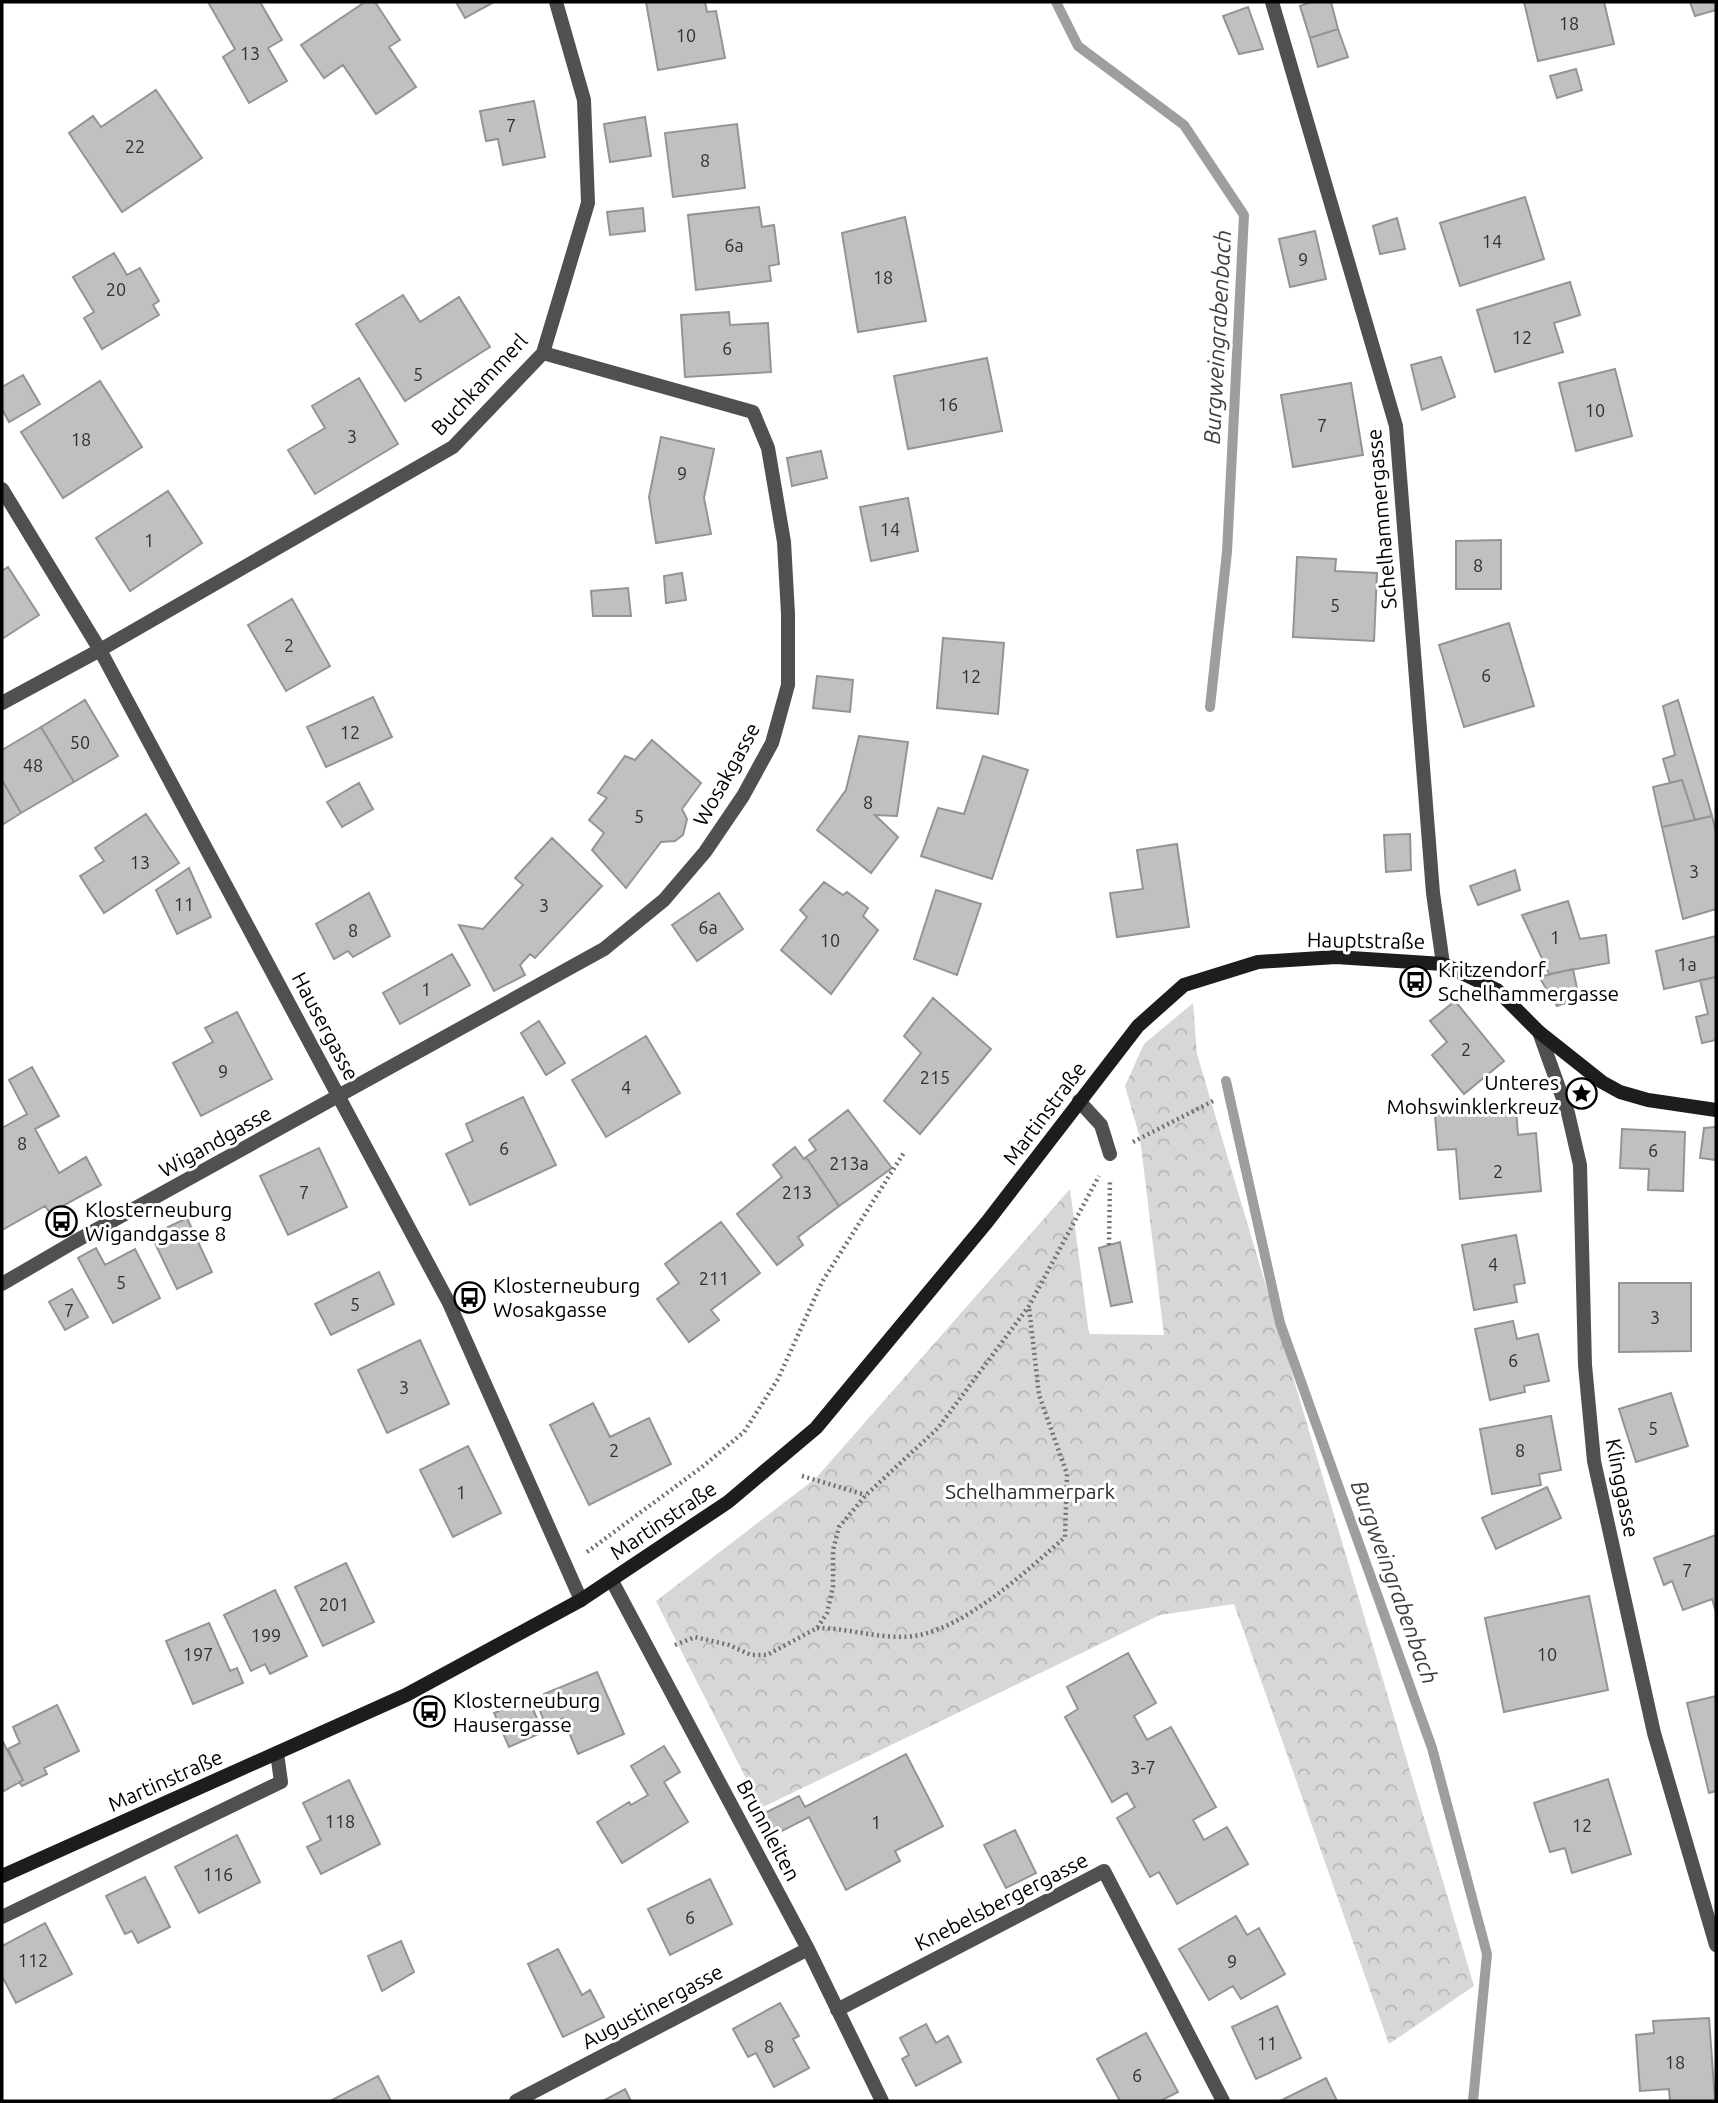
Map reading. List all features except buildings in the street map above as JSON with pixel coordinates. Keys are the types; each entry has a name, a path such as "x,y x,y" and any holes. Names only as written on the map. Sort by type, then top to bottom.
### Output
{"main road":[{"name":"Hauptstraße","path":"1184,985 1258,962 1336,957 1443,964 1497,990 1539,1032 1602,1082 1620,1092 1648,1100 1716,1110"},
{"name":"Martinstraße","path":"2,1876 405,1695 582,1600 728,1502 816,1428 987,1222 1138,1026 1184,985"}],"street":[{"name":"Buchkammerl","path":"2,703 100,650 453,447 543,354 588,203 584,100 556,2"},
{"name":"Schelhammergasse","path":"1272,2 1396,426 1433,893 1443,964"},
{"name":"Wosakgasse","path":"340,1097 604,950 664,900 705,852 743,796 772,743 788,685 784,542 768,448 753,412 543,354"},
{"name":"Hausergasse","path":"2,489 100,650 449,1303 582,1600"},
{"name":"Klinggasse","path":"1539,1032 1568,1113 1580,1165 1585,1365 1594,1461 1654,1733 1716,1945"},
{"name":"Wigandgasse","path":"2,1284 340,1097"},
{"path":"1080,1101 1101,1125 1110,1154"},
{"name":"Brunnleiten","path":"612,1581 808,1949 882,2101"},
{"path":"2,1917 281,1782 277,1753"},
{"name":"Knebelsbergergasse","path":"837,2010 1104,1871 1223,2101"},
{"name":"Augustinergasse","path":"516,2101 808,1949"}],"path":[{"path":"1140,1138 1213,1101"},
{"path":"568,1568 744,1432 778,1379 822,1282 905,1151"},
{"path":"1109,1245 1110,1154"},
{"path":"652,1655 695,1637 729,1645 751,1655 767,1655 817,1628 827,1613 834,1587 833,1550 839,1527 866,1495 938,1428 1029,1306 1110,1154"},
{"path":"817,1628 836,1628 883,1637 913,1636 940,1630 967,1614 1030,1568 1065,1537 1067,1474 1040,1395 1029,1306"},
{"path":"771,1466 866,1495"}],"green space":[{"name":"Schelhammerpark","path":"1193,1003 1197,1054 1474,1986 1389,2044 1234,1604 1160,1615 761,1808 656,1601 816,1478 1070,1189 1089,1334 1164,1335 1140,1138 1125,1086 1144,1044"}],"waterway":[{"name":"Burgweingrabenbach","path":"1056,2 1078,46 1184,125 1244,215 1227,552 1210,707"},
{"name":"Burgweingrabenbach","path":"1226,1081 1280,1323 1432,1748 1487,1954 1473,2101"}],"place":[{"name":"Kritzendorf Schelhammergasse","path":"1415,981"},
{"name":"Unteres Mohswinklerkreuz","path":"1582,1094"},
{"name":"Klosterneuburg Wigandgasse 8","path":"62,1221"},
{"name":"Klosterneuburg Wosakgasse","path":"470,1297"},
{"name":"Klosterneuburg Hausergasse","path":"430,1712"}]}
